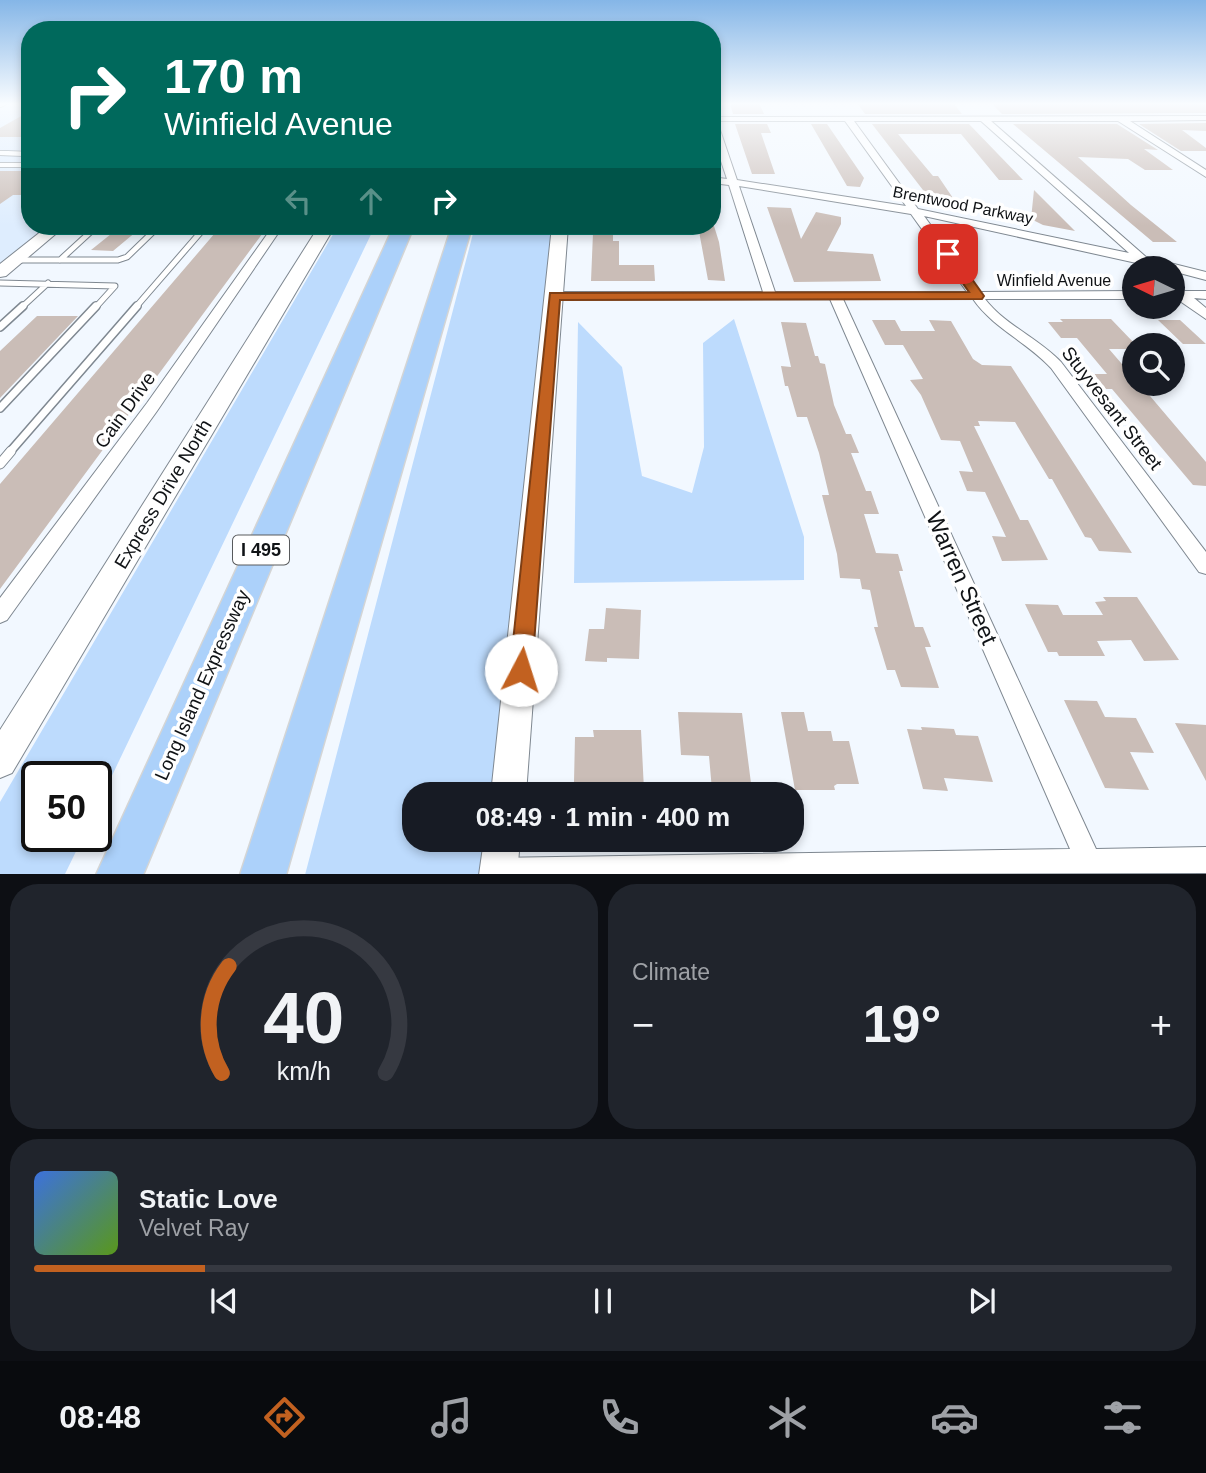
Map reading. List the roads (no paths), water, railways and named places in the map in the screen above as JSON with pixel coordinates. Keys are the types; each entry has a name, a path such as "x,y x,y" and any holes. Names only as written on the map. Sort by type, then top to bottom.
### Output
{"highway":[{"name":"Long Island Expressway","path":"119,874 400,235"},
{"path":"263,874 459,235"}],"main road":[{"path":"4,271 46,235"},
{"name":"Express Drive North","path":"0,761 321,235"},
{"path":"509,782 559,235"}],"street":[{"name":"Stuyvesant Street","path":"867,144 989,313 1006,327 1028,339 1051,359 1206,566"},
{"path":"1012,144 1139,256"},
{"path":"1160,144 1206,174"},
{"path":"721,146 770,296"},
{"name":"Brentwood Parkway","path":"721,181 918,212 1128,256"},
{"name":"Cain Drive","path":"0,614 152,407 272,235"},
{"name":"Brentwood Parkway","path":"1185,270 1206,276"},
{"path":"1185,292 1206,295"},
{"name":"Winfield Avenue","path":"554,296 1122,295"},
{"name":"Warren Street","path":"835,296 1088,860"},
{"path":"1185,298 1206,315"},
{"path":"500,862 956,869 1088,860 1206,860"}],"lane":[{"path":"0,153 21,154"},
{"path":"0,165 21,165"},
{"path":"60,260 87,235"},
{"path":"4,271 60,260 118,260 127,257 150,235"},
{"path":"0,464 198,235"},
{"path":"0,408 115,286 48,283 4,271"},
{"path":"0,327 48,283"}]}
